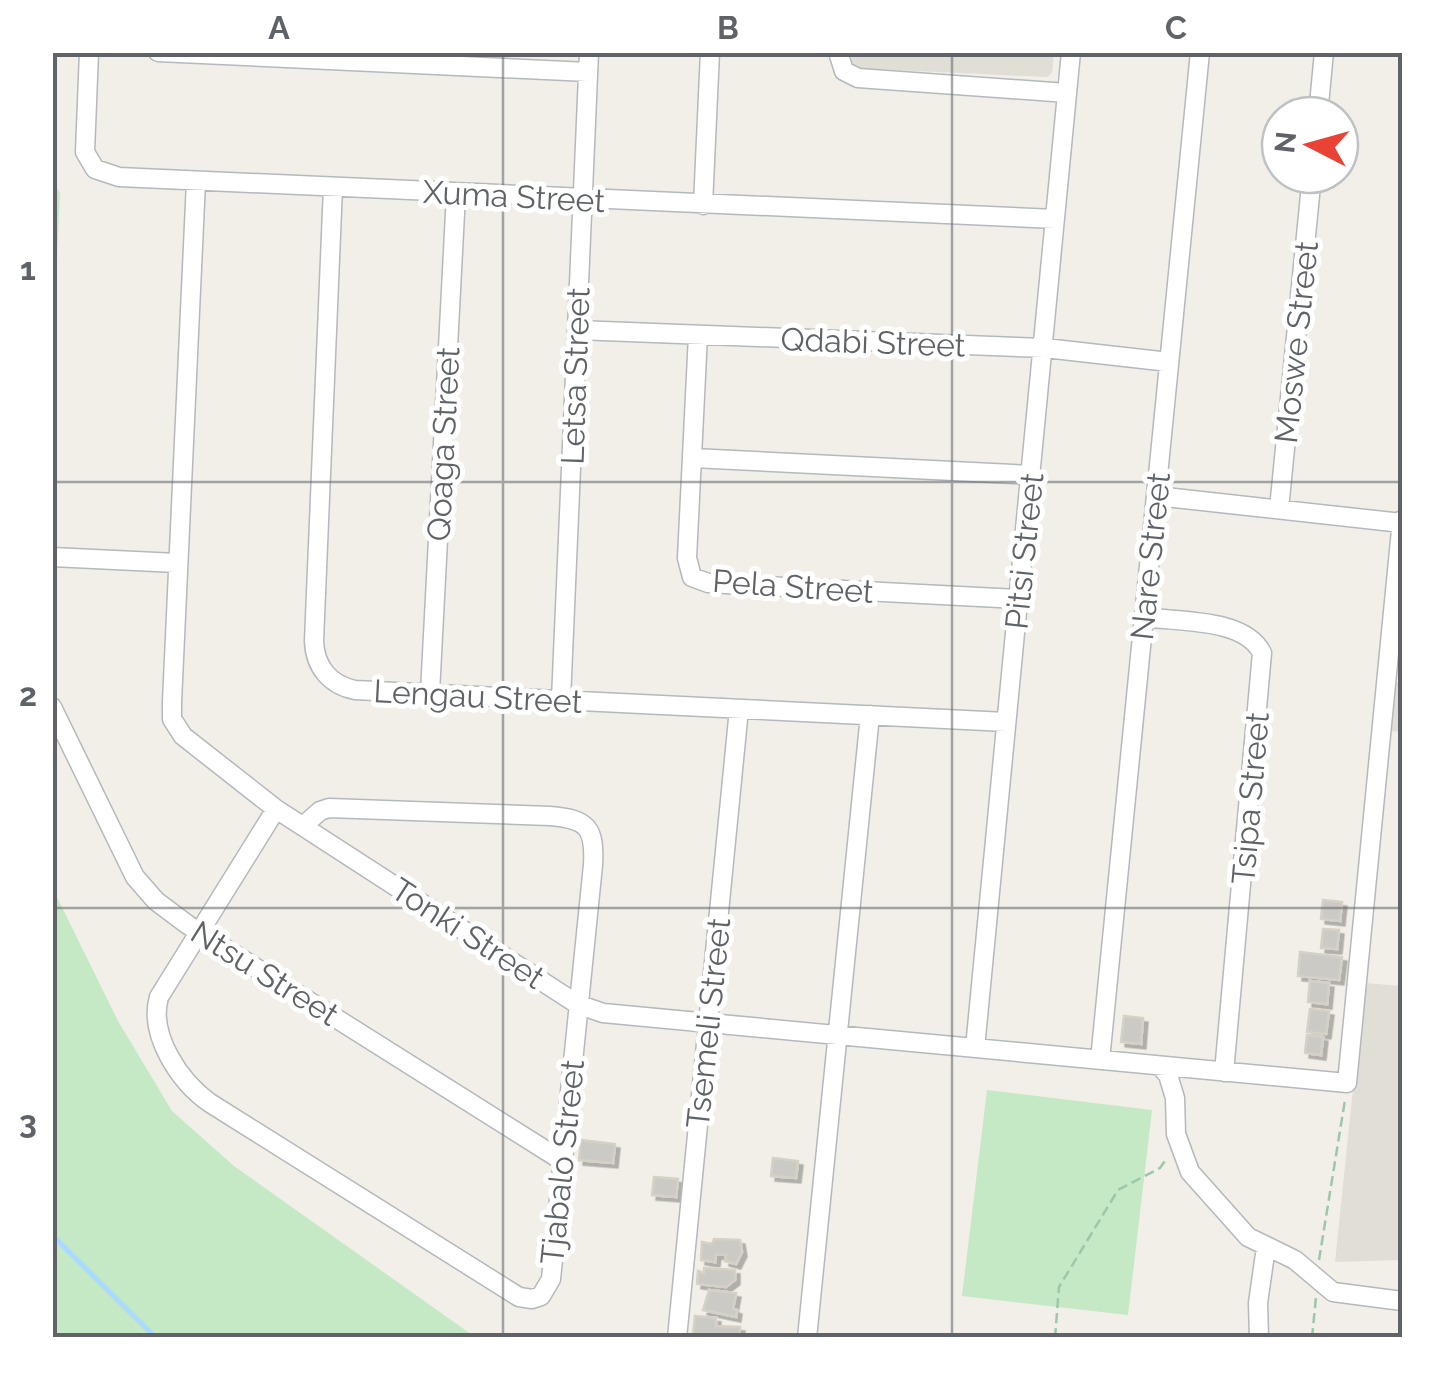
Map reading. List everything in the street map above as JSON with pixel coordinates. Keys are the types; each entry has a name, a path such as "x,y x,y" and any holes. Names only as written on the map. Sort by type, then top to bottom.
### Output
{"street":[{"name":"Xuma Street","path":"89,52 84,144 92,166 119,178 1055,219"},
{"path":"158,52 463,59 588,72"},
{"name":"Letsa Street","path":"561,700 589,52"},
{"path":"704,204 710,52"},
{"path":"838,52 844,71 858,78 1067,93"},
{"name":"Pitsi Street","path":"974,1048 1071,52"},
{"name":"Nare Street","path":"1100,1060 1200,52"},
{"path":"1320,95 1324,52"},
{"name":"Tonki Street","path":"196,181 172,718 191,742 303,826 578,1004 603,1014 1347,1083"},
{"name":"Lengau Street","path":"333,187 315,654 324,672 344,688 1006,722"},
{"name":"Qoaga Street","path":"430,694 456,194"},
{"name":"Moswe Street","path":"1279,509 1310,195"},
{"name":"Qdabi Street","path":"577,330 1045,348 1169,362"},
{"name":"Pela Street","path":"698,334 687,568 697,580 1019,599"},
{"path":"692,458 1031,474"},
{"path":"1156,496 1402,521 1347,1083"},
{"path":"52,557 177,563"},
{"name":"Tsipa Street","path":"1144,617 1238,630 1253,639 1262,654 1224,1072"},
{"name":"Ntsu Street","path":"52,707 135,878 156,901 199,932 562,1160"},
{"name":"Tsemeli Street","path":"677,1338 740,709"},
{"path":"808,1338 870,715"},
{"name":"Tjabalo Street","path":"276,808 156,1004 160,1034 184,1078 210,1103 523,1298 540,1296 550,1284 594,854 590,830 581,821 550,816 329,808 303,826"},
{"path":"1160,1066 1175,1098 1180,1142 1190,1172 1248,1237 1295,1260 1333,1292 1402,1301"},
{"path":"1259,1338 1258,1303 1266,1247"}],"path":[{"path":"1312,1338 1347,1083"},
{"path":"1055,1338 1059,1287 1118,1190 1160,1168 1180,1142"}],"shaded area":[{"path":"852,53 1054,53 1052,73 1047,77 851,68"},
{"path":"1392,683 1402,683 1402,732 1389,731"},
{"path":"1364,983 1402,986 1402,1260 1335,1262"}],"green space":[{"path":"53,182 60,193 53,344"},
{"path":"52,887 118,1021 172,1111 234,1166 475,1337 53,1337"},
{"path":"987,1090 1152,1110 1128,1315 962,1296"}],"building":[{"path":"1323,900 1342,902 1340,921 1321,919"},
{"path":"1323,929 1339,930 1337,949 1321,948"},
{"path":"1300,952 1342,957 1339,980 1298,976"},
{"path":"1310,981 1329,983 1327,1004 1308,1002"},
{"path":"1310,1009 1329,1011 1326,1034 1307,1032"},
{"path":"1124,1016 1143,1018 1141,1044 1121,1042"},
{"path":"1307,1035 1323,1037 1321,1055 1305,1053"},
{"path":"581,1140 615,1144 613,1163 579,1160"},
{"path":"773,1158 798,1161 796,1178 771,1176"},
{"path":"654,1177 678,1179 676,1197 652,1195"},
{"path":"714,1239 740,1240 742,1252 736,1264 725,1261 726,1255 716,1254 715,1262 701,1260 702,1242 712,1244"},
{"path":"704,1268 735,1270 735,1280 726,1287 697,1284 698,1271 704,1273"},
{"path":"709,1290 736,1293 736,1317 703,1310"},
{"path":"695,1316 716,1318 716,1326 740,1327 739,1338 693,1335"}],"waterway":[{"path":"52,1235 156,1338"}]}
